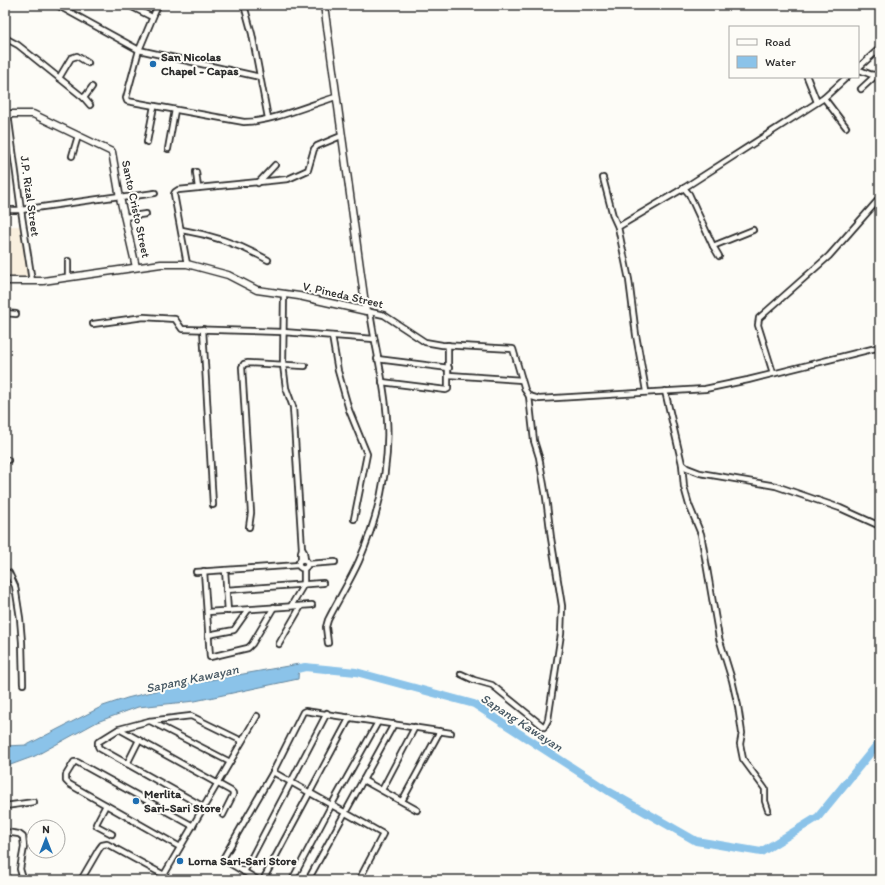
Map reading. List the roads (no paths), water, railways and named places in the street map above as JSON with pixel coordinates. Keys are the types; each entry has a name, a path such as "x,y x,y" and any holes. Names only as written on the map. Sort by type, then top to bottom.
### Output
{"street":[{"path":"57,5 139,50 260,77"},
{"path":"128,5 152,17"},
{"path":"158,5 139,50 126,98 127,101 244,122 252,122 336,97"},
{"path":"244,5 252,34 268,118"},
{"path":"324,5 341,136 368,312 382,382 387,424 382,489 372,526 361,556 328,620 326,627 328,643"},
{"path":"5,38 18,45 84,98 90,105"},
{"path":"859,68 880,48"},
{"path":"59,78 71,58 77,56 88,63"},
{"path":"859,69 875,76"},
{"path":"861,90 880,72"},
{"path":"807,78 817,102"},
{"path":"618,227 684,188 824,98 847,78"},
{"path":"84,98 92,87"},
{"path":"824,98 846,127"},
{"path":"147,142 154,106"},
{"path":"168,149 175,110"},
{"name":"Santo Cristo Street","path":"6,114 33,114 112,152 124,217 136,267"},
{"name":"J.P. Rizal Street","path":"6,114 32,281"},
{"path":"72,156 78,136"},
{"path":"187,264 182,230 174,194 175,192 178,190 288,179 308,170 314,149 317,146 341,136"},
{"path":"258,183 275,165"},
{"path":"196,172 198,188"},
{"path":"603,178 613,216 618,227 629,280 636,335 646,391"},
{"path":"684,188 689,194 719,256"},
{"path":"5,210 20,210 155,193"},
{"path":"773,373 758,325 759,318 829,256 880,198"},
{"path":"124,217 146,214"},
{"path":"182,230 215,237 251,251 268,260"},
{"path":"713,246 753,230"},
{"path":"68,261 68,277"},
{"name":"V. Pineda Street","path":"5,282 68,277 161,264 187,264 228,275 257,290 299,296 384,315 425,342 513,349 525,390 529,396 534,441 539,457 546,497 562,606 562,629 548,720 544,727 492,685 474,680 461,674"},
{"path":"284,294 283,365 286,388 293,408 302,549 304,552 304,584 291,606"},
{"path":"5,313 16,314"},
{"path":"93,324 144,317 168,318 175,319 182,329 283,332 374,339"},
{"path":"203,329 213,505"},
{"path":"332,336 338,372 347,405 367,454 354,518"},
{"path":"382,382 446,390 448,389 448,345"},
{"path":"529,396 539,399 546,399 713,387 748,380 880,347"},
{"path":"377,359 448,368"},
{"path":"249,527 251,513 242,367 244,364 248,363 305,366"},
{"path":"449,375 522,380"},
{"path":"665,391 682,464 684,487 689,505 701,534 719,638 738,706 742,733 740,744 743,760 765,789 765,802 768,810"},
{"path":"682,464 687,468 700,472 776,486 844,510 880,526"},
{"path":"196,572 336,562"},
{"path":"225,570 228,611"},
{"path":"5,572 9,573 15,586 22,642 23,684"},
{"path":"204,572 210,657 248,648 252,644 274,607"},
{"path":"226,590 323,583"},
{"path":"207,612 312,605"},
{"path":"280,644 301,606"},
{"path":"208,635 234,630 248,610"},
{"path":"258,880 226,862 224,857 273,772 302,712 309,710 451,733"},
{"path":"244,872 327,713"},
{"path":"204,807 99,748 98,742 119,729 149,721 191,716 242,741"},
{"path":"161,880 257,716"},
{"path":"262,880 350,717"},
{"path":"149,721 230,762"},
{"path":"292,880 378,722"},
{"path":"308,880 394,724"},
{"path":"382,790 415,728"},
{"path":"119,729 233,792 223,816"},
{"path":"402,802 440,731"},
{"path":"127,764 139,740"},
{"path":"180,847 66,781 66,775 74,762 77,762 193,826"},
{"path":"273,772 331,806 384,834 359,880"},
{"path":"363,780 417,810"},
{"path":"5,806 34,802"},
{"path":"106,805 96,824 112,834"},
{"path":"5,832 23,836 24,847 20,869 24,880"},
{"path":"81,880 99,849 102,845 107,844 164,875"}],"water":[{"path":"299,664 298,679 195,701 138,707 97,722 35,756 5,767 5,746 27,745 103,706 127,698 171,687"}],"waterway":[{"name":"Sapang Kawayan","path":"289,671 305,667 356,672 474,704 610,792 696,841 761,852 818,817 880,741"}],"place":[{"name":"San Nicolas Chapel - Capas","path":"153,64"},
{"name":"Merlita Sari-Sari Store","path":"136,801"},
{"name":"Lorna Sari-Sari Store","path":"180,861"}]}
